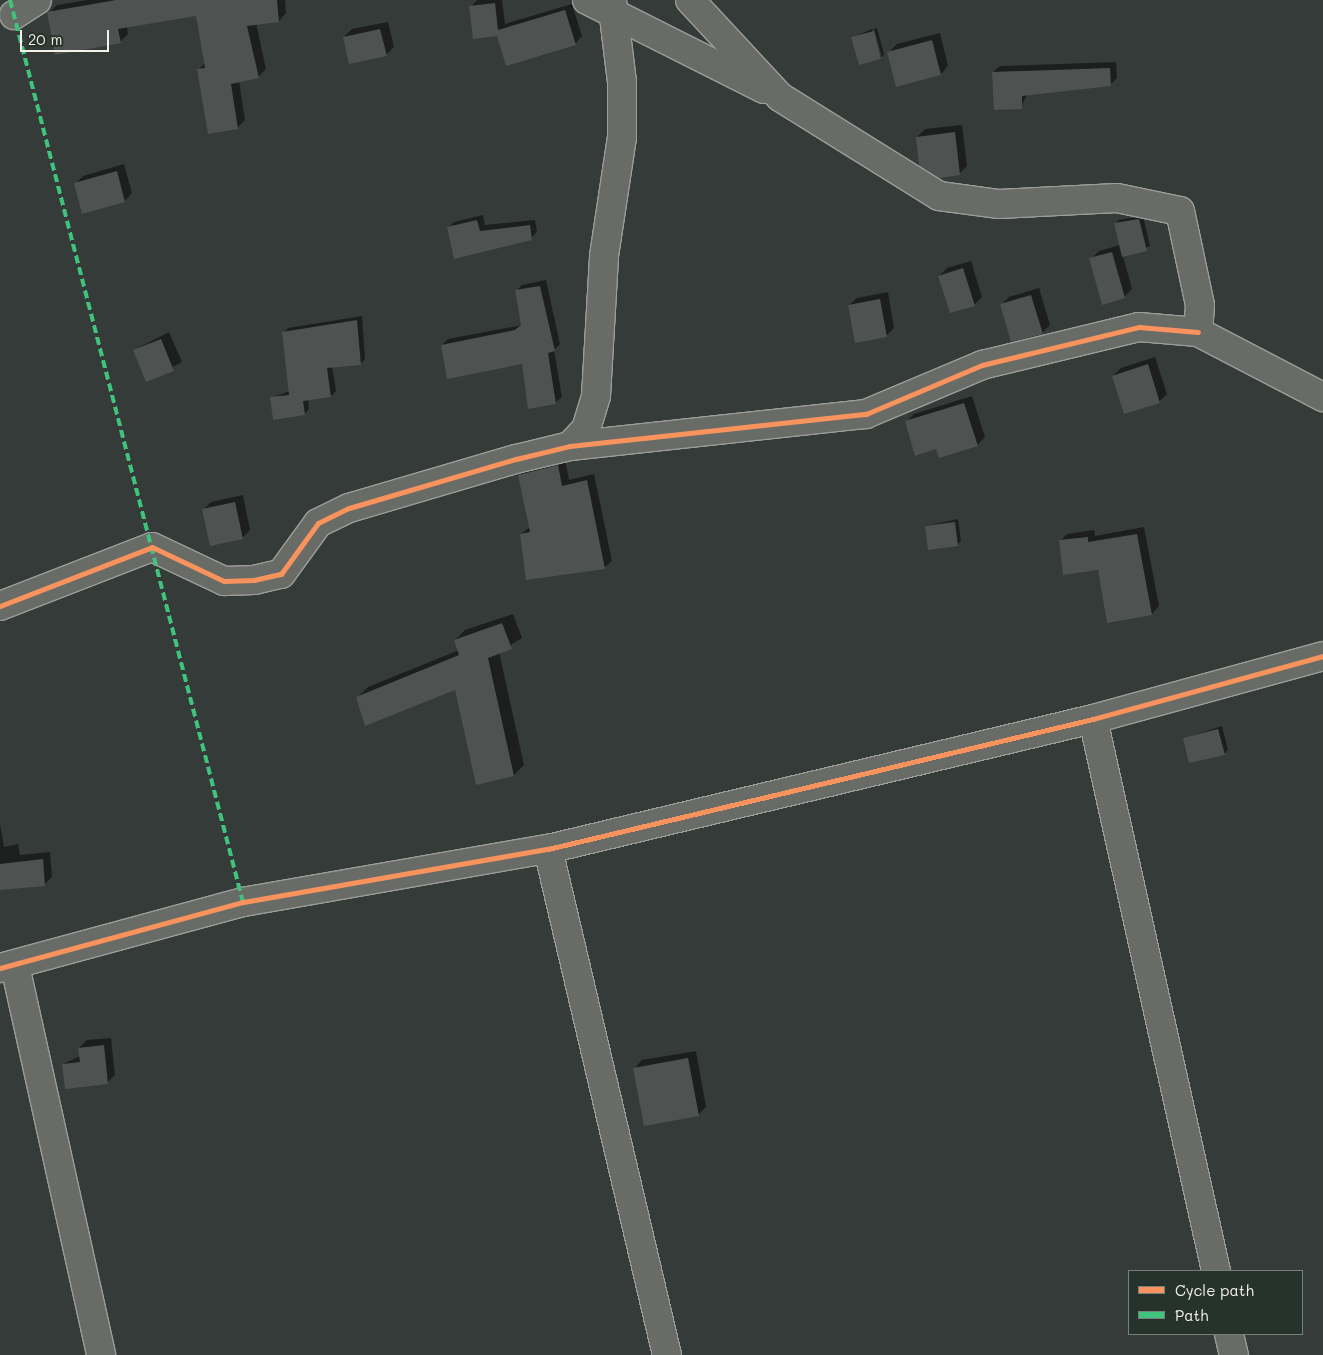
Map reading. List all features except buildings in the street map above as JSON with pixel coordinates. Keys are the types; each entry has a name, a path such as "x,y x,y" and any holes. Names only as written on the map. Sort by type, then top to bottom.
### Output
{"street":[{"path":"14,15 37,0"},
{"path":"586,0 613,6 780,97 939,196 999,204 1117,198 1180,211 1200,305 1198,332"},
{"path":"690,0 780,97"},
{"path":"570,446 586,429 596,396 604,256 622,137 622,82 613,6"},
{"path":"0,606 152,547 224,581 281,574 318,523 349,508 570,446 866,414 982,365 1139,327 1198,332 1323,397"},
{"path":"101,1355 7,966 243,902 548,849 1093,718 1323,656"},
{"path":"1093,718 1216,1270"},
{"path":"548,849 667,1355"},
{"path":"1229,1335 1234,1355"}],"marked path":[{"path":"10,0 243,902"}],"cycle path":[{"path":"0,606 152,547 224,581 254,580 281,574 318,523 349,508 516,459 570,446 866,414 982,365 1139,327 1198,332"},
{"path":"0,968 243,902 548,849 1093,719 1323,656"}]}
